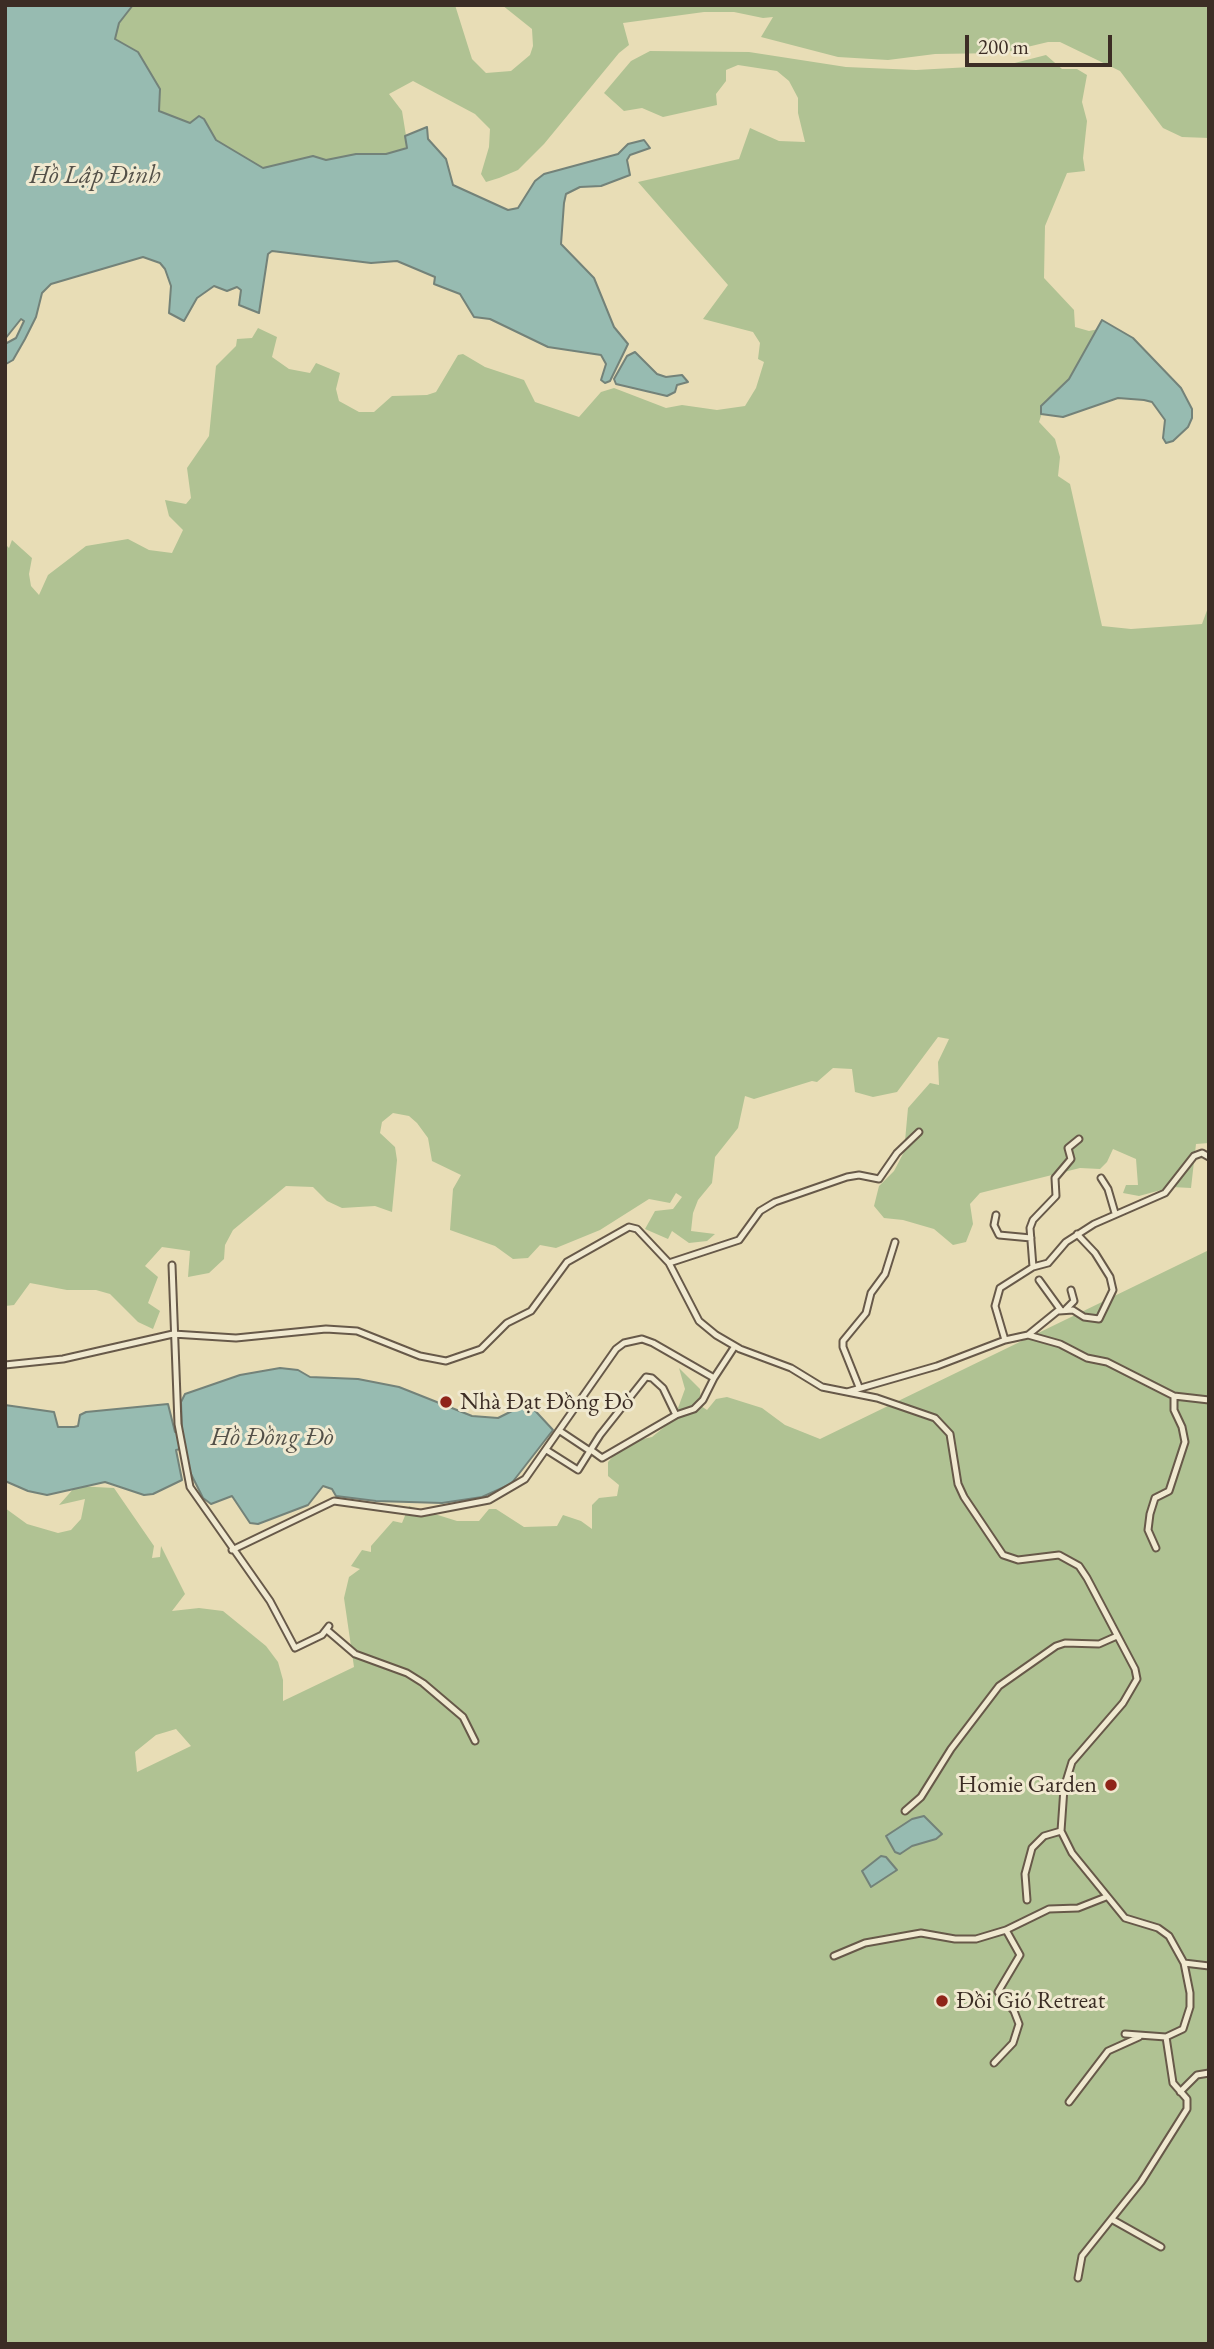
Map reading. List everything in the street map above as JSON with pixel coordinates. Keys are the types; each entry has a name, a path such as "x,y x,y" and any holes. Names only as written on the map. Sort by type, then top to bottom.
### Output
{"street":[{"path":"669,1263 740,1240 760,1211 775,1202 847,1177 859,1175 879,1179 897,1153 919,1132"},
{"path":"1033,1267 1033,1220 1052,1202 1055,1178 1071,1159 1068,1149 1079,1139"},
{"path":"1005,1340 995,1306 998,1291 1033,1267 1048,1263 1066,1241 1077,1234 1115,1213 1165,1193 1194,1156 1202,1153 1209,1157"},
{"path":"1101,1178 1108,1189 1115,1213"},
{"path":"996,1215 994,1225 999,1235 1031,1238"},
{"path":"5,1364 63,1359 173,1334 236,1338 300,1330 349,1329 420,1356 446,1361 481,1349 507,1322 531,1311 567,1262 629,1227 645,1236 669,1263 699,1321 735,1346 791,1368 822,1387 887,1401 935,1418 950,1434 961,1490 1003,1555 1018,1560 1059,1555 1079,1566 1135,1669 1137,1679 1123,1703 1072,1762 1064,1788 1061,1831 1072,1853 1125,1918 1164,1931 1184,1963 1190,1993 1186,2025 1166,2036 1139,2037 1125,2034"},
{"path":"1028,1335 1041,1322 1059,1311 1066,1310 1098,1319 1113,1290 1110,1277 1095,1253 1077,1234"},
{"path":"859,1387 843,1347 844,1341 866,1313 871,1293 885,1274 895,1242"},
{"path":"172,1265 178,1424 190,1487 270,1601 295,1648 328,1628 355,1654 407,1673 423,1683 463,1717 475,1741"},
{"path":"1040,1280 1059,1311"},
{"path":"1066,1310 1074,1301 1071,1290"},
{"path":"844,1393 937,1366 1005,1340 1028,1335 1060,1344 1087,1358 1107,1362 1174,1396 1209,1400"},
{"path":"232,1550 334,1501 421,1513 480,1503 525,1479 548,1451 559,1430 616,1349 629,1341 642,1339 653,1343 714,1378"},
{"path":"559,1430 602,1458 676,1415 700,1405 735,1346"},
{"path":"548,1451 576,1471 646,1377 652,1378 663,1388 676,1415"},
{"path":"1156,1548 1148,1530 1150,1514 1156,1498 1169,1490 1185,1442 1174,1410 1174,1396"},
{"path":"905,1811 920,1797 951,1749 999,1686 1056,1646 1065,1643 1099,1644 1117,1636"},
{"path":"1027,1900 1025,1874 1032,1848 1044,1836 1061,1831"},
{"path":"834,1956 865,1943 908,1935 929,1933 955,1939 976,1939 1006,1930 1049,1909 1078,1908 1106,1897"},
{"path":"994,2063 1013,2043 1019,2024 1014,2011 998,1992 1020,1955 1006,1930"},
{"path":"1184,1963 1209,1966"},
{"path":"1078,2278 1082,2256 1149,2171 1187,2109 1187,2099 1173,2083 1166,2036"},
{"path":"1069,2102 1108,2051 1139,2037"},
{"path":"1180,2092 1197,2075 1209,2073"},
{"path":"1113,2220 1161,2247"}],"green space":[{"path":"133,5 455,5 472,59 486,73 511,71 530,55 533,46 532,29 502,5 1209,5 1209,138 1182,137 1163,128 1120,71 1060,42 1048,42 1002,53 935,54 888,60 838,57 761,37 773,17 763,18 734,12 704,12 623,23 629,45 619,53 544,144 518,170 499,178 486,182 481,174 489,147 490,129 475,114 413,81 389,94 402,111 408,148 386,154 356,154 326,160 313,156 263,168 216,140 199,116 190,124 158,111 160,89 138,52 115,39 119,23"},
{"path":"650,51 749,52 846,67 916,70 1007,65 1046,55 1062,69 1077,69 1087,75 1082,102 1087,121 1083,158 1085,171 1067,173 1045,226 1044,278 1074,310 1075,327 1089,331 1099,329 1078,378 1042,413 1039,422 1055,439 1060,457 1058,476 1070,484 1102,626 1131,629 1202,624 1209,605 1209,1143 1196,1144 1191,1188 1172,1187 1139,1196 1123,1193 1126,1185 1138,1185 1136,1159 1113,1149 1100,1169 1080,1168 980,1193 970,1204 973,1224 966,1242 953,1245 934,1229 903,1220 884,1218 874,1206 879,1186 894,1171 904,1152 908,1108 930,1083 939,1085 938,1062 949,1039 938,1037 897,1092 873,1097 855,1092 852,1069 833,1068 817,1082 812,1081 754,1099 745,1096 738,1128 715,1157 712,1183 698,1200 693,1213 691,1231 715,1234 707,1241 689,1243 672,1231 668,1239 645,1229 655,1211 673,1209 682,1197 676,1193 670,1203 649,1199 600,1230 556,1248 540,1245 528,1258 513,1259 495,1246 450,1230 453,1189 461,1175 432,1161 428,1138 417,1123 409,1116 393,1113 382,1122 380,1133 395,1147 397,1160 392,1212 375,1206 342,1208 327,1201 313,1187 286,1186 233,1230 225,1245 224,1259 209,1273 188,1277 190,1251 162,1247 145,1266 158,1277 148,1303 160,1311 153,1329 138,1322 110,1294 96,1290 67,1290 30,1283 14,1305 5,1306 5,544 9,548 12,540 32,558 29,574 31,586 39,595 48,575 86,546 128,539 149,550 172,553 183,530 169,516 165,500 186,504 191,498 187,468 209,436 216,366 236,346 237,339 252,338 258,328 277,337 272,357 289,369 310,373 316,363 340,373 336,389 339,401 359,412 374,412 392,396 427,395 436,392 458,355 463,354 485,367 524,380 535,402 579,417 601,392 614,388 666,408 682,405 717,410 745,406 756,388 764,362 758,359 760,343 753,332 703,319 728,285 638,182 739,159 750,128 779,141 805,142 798,113 798,98 789,81 777,71 738,65 726,70 726,81 716,94 717,105 663,117 642,108 624,111 604,93 631,61"},
{"path":"1209,1250 1209,2344 5,2344 5,1508 27,1524 58,1533 71,1530 81,1519 85,1499 59,1505 76,1486 114,1488 154,1546 152,1558 160,1557 161,1546 185,1594 172,1611 199,1608 223,1611 266,1646 278,1662 283,1680 283,1701 354,1667 344,1598 349,1577 360,1569 351,1566 362,1550 371,1552 371,1546 393,1521 402,1523 409,1506 457,1521 479,1521 489,1509 496,1509 524,1527 557,1526 563,1515 581,1521 592,1529 592,1505 599,1498 617,1496 619,1485 608,1476 608,1462 625,1443 652,1437 674,1419 685,1389 679,1368 700,1389 701,1406 707,1410 716,1399 727,1397 762,1408 785,1425 820,1439","holes":["176,1729 191,1746 137,1772 135,1752 156,1735"]}],"water":[{"name":"Hồ Lập Đinh","path":"5,5 133,5 119,23 115,39 138,52 160,89 159,111 190,123 199,116 204,119 216,140 263,168 313,156 326,160 356,154 386,154 407,148 405,136 427,127 428,139 446,159 453,185 508,210 518,208 535,181 544,174 618,154 628,144 644,140 650,148 630,155 627,160 630,175 601,186 580,187 566,194 564,203 561,244 594,278 614,327 628,344 610,381 605,383 601,380 606,364 601,355 548,347 490,319 474,317 460,294 434,284 435,277 397,261 371,263 272,251 268,254 259,313 239,305 241,290 237,287 227,291 214,286 197,298 184,321 169,313 171,286 165,269 160,263 143,257 51,284 42,293 36,317 25,339 13,360 6,364 5,344 16,338 24,321 21,319 5,339"},
{"path":"1102,320 1133,338 1181,388 1192,409 1192,418 1188,427 1173,441 1166,443 1163,438 1165,420 1152,402 1144,400 1118,398 1063,417 1041,414 1041,406 1069,379"},
{"path":"635,352 657,374 666,377 682,375 688,382 677,385 675,392 667,396 616,384 614,379 627,356"},
{"name":"Hồ Đồng Đò","path":"280,1368 298,1370 310,1377 358,1379 399,1387 472,1416 498,1418 528,1403 553,1430 511,1484 482,1497 442,1503 376,1501 336,1496 332,1489 323,1486 308,1505 258,1524 250,1523 232,1496 211,1504 203,1498 188,1468 185,1448 176,1450 182,1480 153,1494 144,1495 105,1482 47,1495 28,1491 5,1481 5,1405 54,1412 58,1427 74,1427 78,1426 80,1415 86,1412 168,1404 175,1432 182,1431 181,1402 185,1394 240,1375"},
{"path":"924,1816 942,1834 900,1854 895,1852 886,1836 912,1819"},
{"path":"881,1856 886,1857 897,1870 871,1887 862,1871"}],"place":[{"name":"Nhà Đạt Đồng Đò","path":"446,1402"},
{"name":"Homie Garden","path":"1111,1785"},
{"name":"Đồi Gió Retreat","path":"942,2001"}]}
